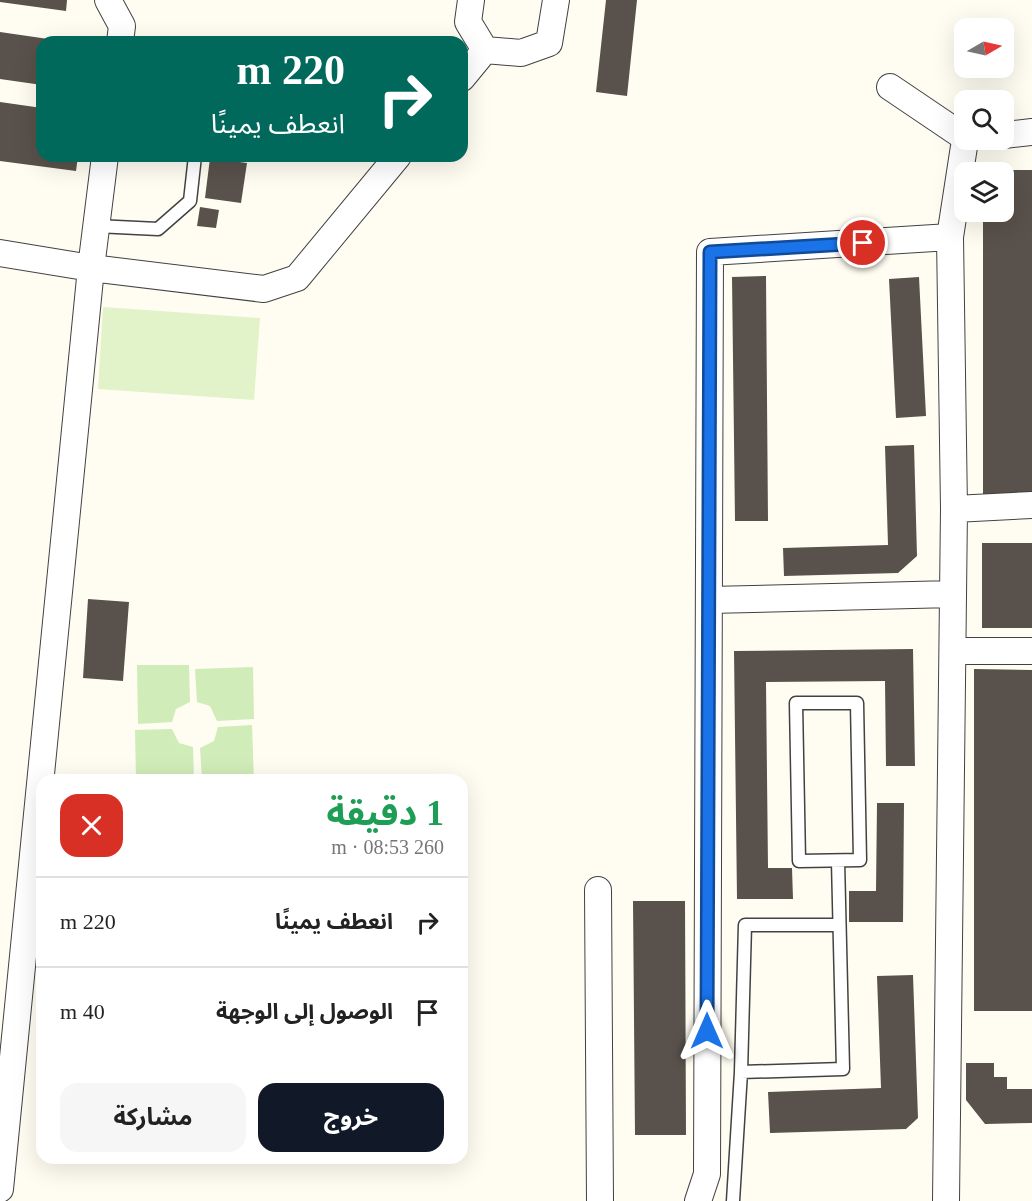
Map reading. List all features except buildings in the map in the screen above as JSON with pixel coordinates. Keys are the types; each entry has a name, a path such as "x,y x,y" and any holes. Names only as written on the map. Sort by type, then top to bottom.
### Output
{"street":[{"path":"108,0 122,26 121,36"},
{"path":"471,0 468,21 485,50"},
{"path":"485,50 521,53 549,42 556,0"},
{"path":"468,71 485,50"},
{"path":"890,87 954,131"},
{"path":"1014,134 1032,132"},
{"path":"946,1201 954,509 950,237 963,150"},
{"path":"41,774 91,268 104,162"},
{"path":"0,253 91,268 264,289 297,278 393,162"},
{"path":"698,1201 707,1174 710,252 950,237"},
{"path":"954,509 1032,505"},
{"path":"709,600 953,594"},
{"path":"953,651 1032,651"},
{"path":"0,1189 36,825"},
{"path":"597,890 600,1201"}],"lane":[{"path":"96,226 158,229 190,201 194,162"},
{"path":"796,703 857,703 860,860 838,861 799,861 796,703"},
{"path":"741,1072 843,1069 838,861"},
{"path":"733,1201 741,1072 745,925 839,925"}],"green space":[{"path":"103,307 260,318 254,400 98,389"},
{"path":"137,665 189,665 190,702 176,709 172,722 138,724"},
{"path":"253,667 254,719 217,721 210,706 197,702 195,669"},
{"path":"252,725 254,774 202,774 200,748 214,741 218,727"},
{"path":"172,729 179,743 193,747 194,774 136,774 135,730"}],"route":[{"path":"707,1031 710,252 863,243"}]}
